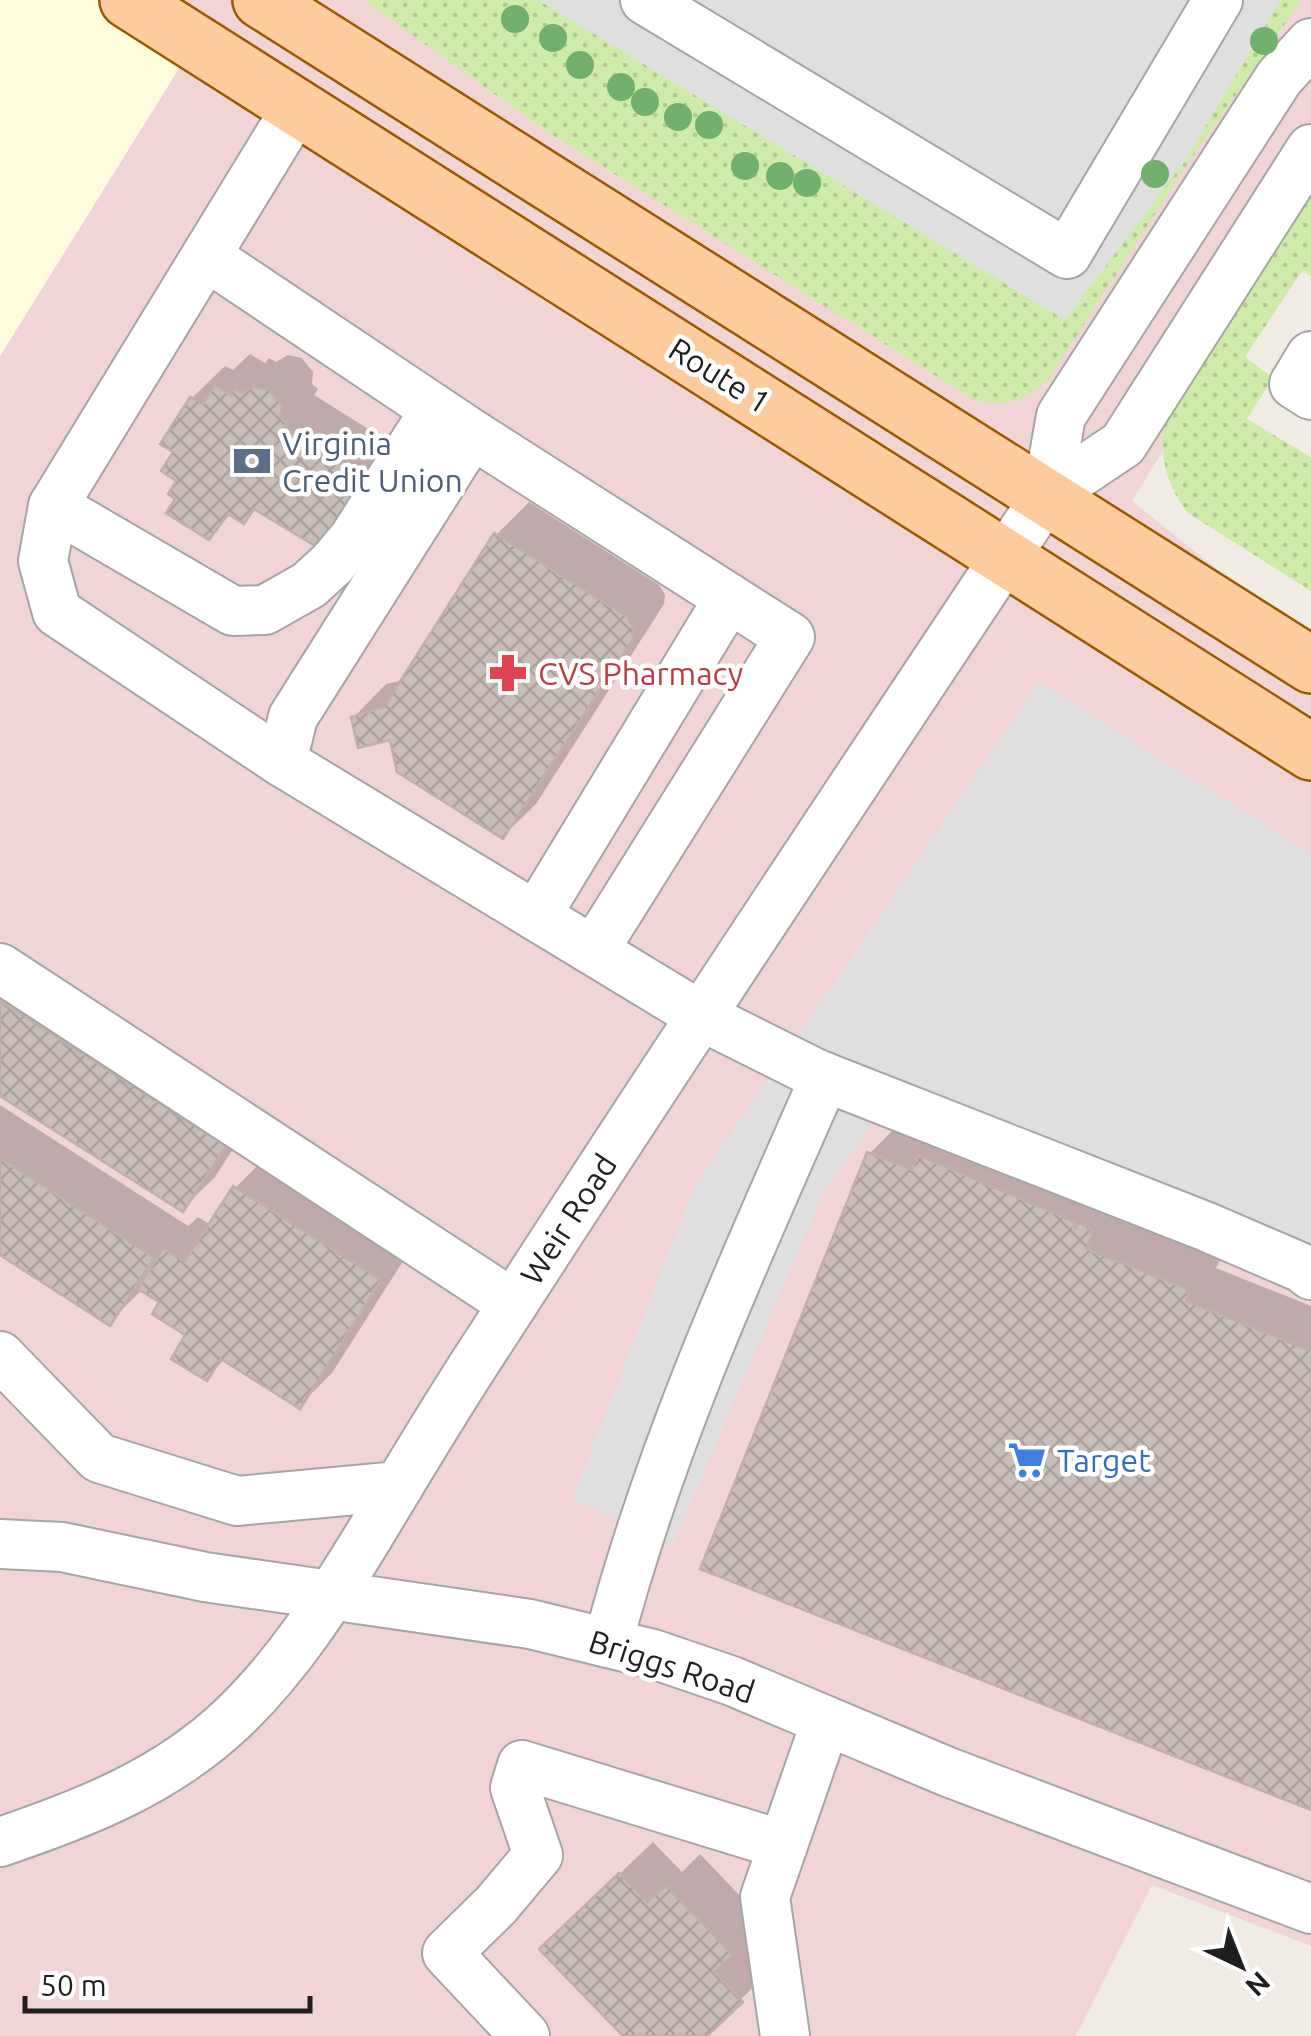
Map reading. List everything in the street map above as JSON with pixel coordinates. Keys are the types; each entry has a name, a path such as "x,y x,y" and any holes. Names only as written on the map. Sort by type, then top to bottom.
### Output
{"main road":[{"name":"Route 1","path":"128,0 1311,752"},
{"path":"262,0 1311,664"}],"street":[{"path":"645,0 1067,254 1218,0"},
{"path":"1047,495 1060,416 1279,78 1311,43"},
{"path":"296,107 54,506 44,561 57,612 282,762 702,1016 825,1077 1207,1227 1311,1275"},
{"path":"1047,495 1123,444 1311,148"},
{"path":"206,256 454,422 790,637 594,950"},
{"path":"1311,356 1294,384 1311,395"},
{"path":"54,506 234,611 265,610 309,584 354,539 454,422"},
{"path":"282,762 292,718 454,422"},
{"name":"Weir Road","path":"0,1842 79,1815 129,1792 178,1762 231,1720 277,1673 330,1597 513,1304 1047,495"},
{"path":"536,916 729,598"},
{"path":"0,968 513,1304"},
{"path":"608,1643 633,1549 703,1354 825,1077"},
{"path":"0,1356 100,1458 237,1501 399,1486"},
{"name":"Briggs Road","path":"0,1544 62,1547 204,1577 530,1624 652,1654 732,1681 948,1772 1311,1910"},
{"path":"785,2036 765,1897 826,1721"},
{"path":"525,2036 447,1954 538,1855 515,1788 522,1765 782,1844"}],"shaded area":[{"path":"0,0 123,0 193,46 0,356"},
{"path":"123,0 1311,0 1311,209 1132,501 1311,645 1311,1946 1152,1885 1076,2036 0,2036 0,356 192,46"},
{"path":"538,0 1281,0 1184,162 1065,320"},
{"path":"1039,682 1311,854 1311,1249 901,1083 822,1196 673,1545 572,1499 694,1187"}],"green space":[{"path":"364,0 1302,0 1182,172 1048,380 1022,398 996,403 974,400 543,129"},
{"path":"1311,188 1311,276 1302,271 1245,357 1268,374 1271,381 1247,419 1311,457 1311,591 1188,513 1169,479 1163,442 1165,415"}],"building":[{"name":"Virginia Credit Union","path":"215,385 231,395 235,389 242,393 253,387 269,390 282,406 280,417 287,422 283,428 371,483 327,553 254,509 244,524 228,514 209,540 166,513 175,499 168,494 176,481 161,471 173,452 160,444 190,397 203,404"},
{"name":"CVS Pharmacy","path":"494,533 627,617 633,629 633,639 503,839 397,772 390,740 358,748 351,717 384,707"},
{"path":"0,1001 226,1146 183,1212 0,1096"},
{"name":"Target","path":"867,1152 912,1170 918,1155 1075,1222 1073,1228 1078,1223 1089,1227 1092,1234 1086,1249 1185,1288 1189,1294 1186,1301 1311,1351 1311,1810 700,1569"},
{"path":"0,1158 154,1258 110,1326 0,1255"},
{"path":"233,1186 381,1280 300,1409 221,1359 207,1381 171,1359 185,1335 152,1314 159,1302 138,1289 163,1248 185,1261"},
{"path":"619,1873 648,1902 666,1885 732,1955 714,1972 743,2002 707,2036 623,2036 539,1949"}],"place":[{"name":"Virginia Credit Union","path":"252,461"},
{"name":"CVS Pharmacy","path":"508,673"},
{"name":"Target","path":"1027,1460"}]}
